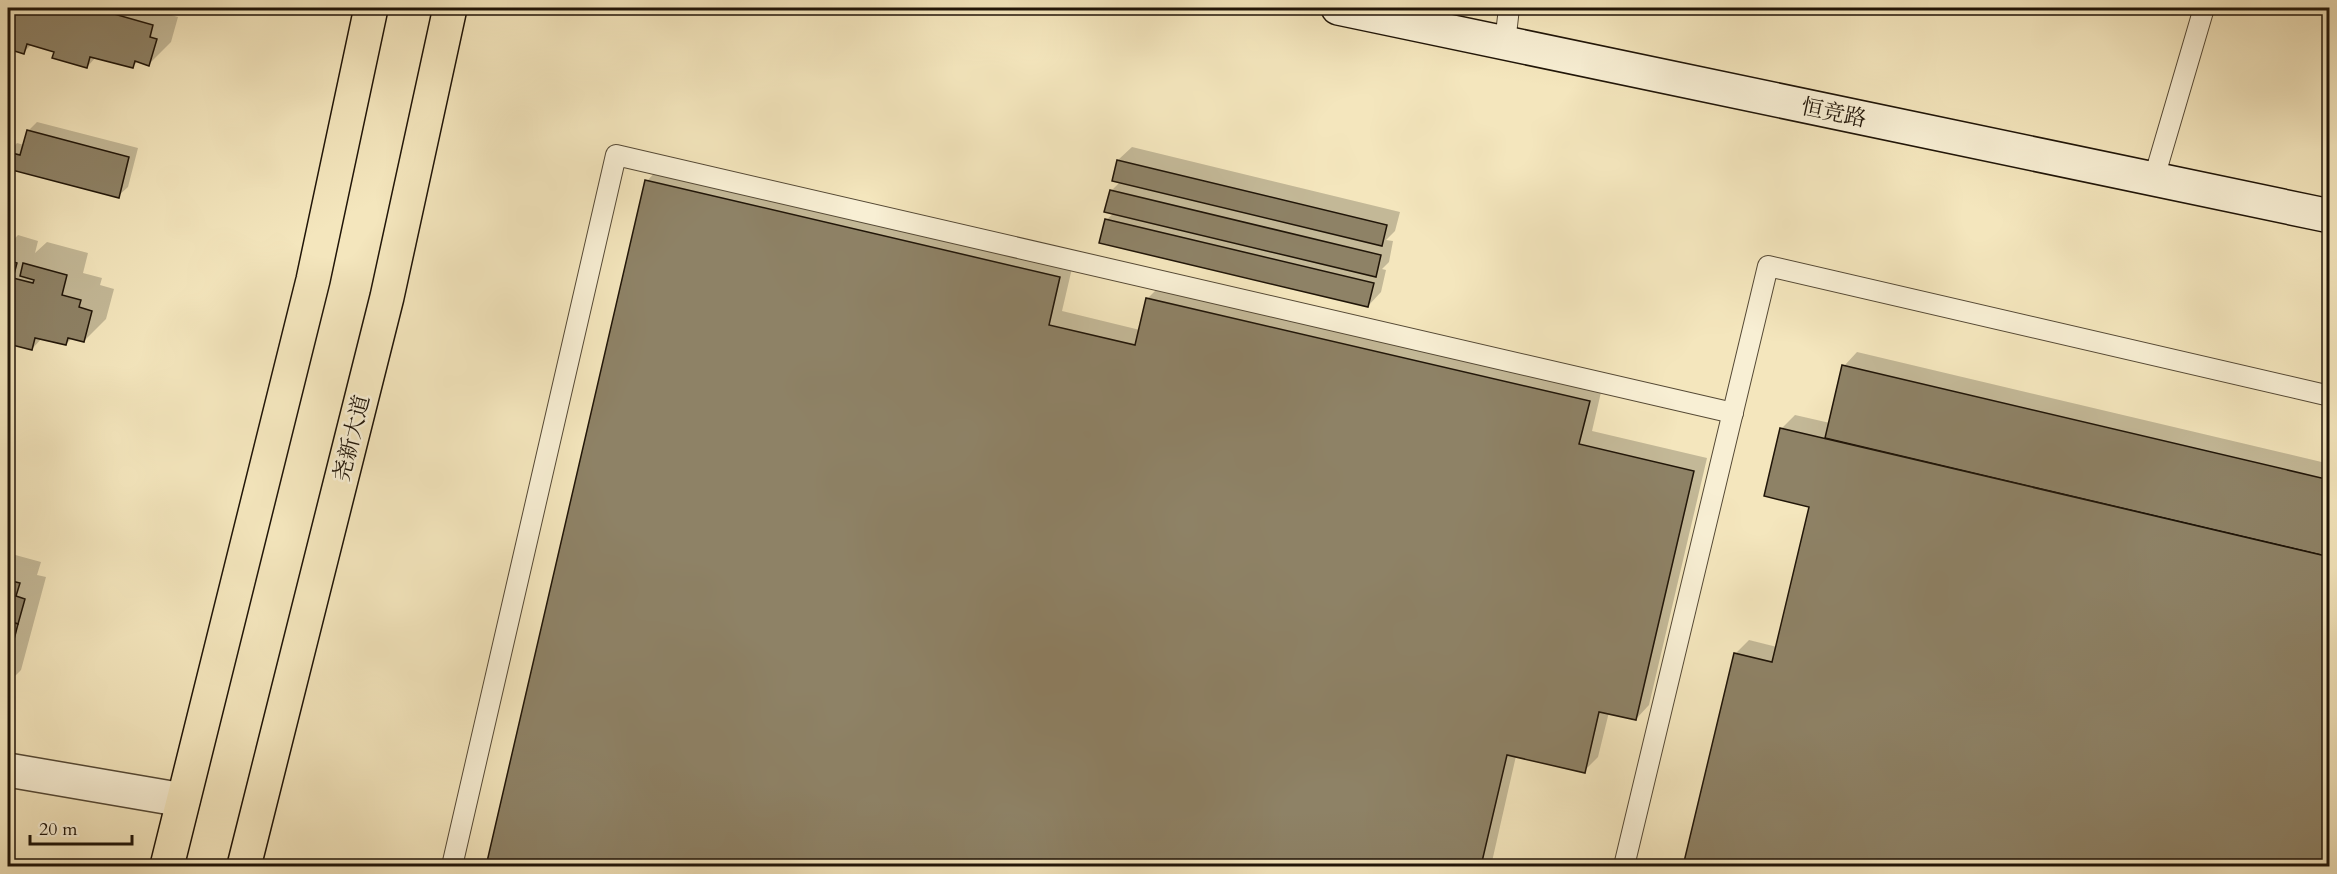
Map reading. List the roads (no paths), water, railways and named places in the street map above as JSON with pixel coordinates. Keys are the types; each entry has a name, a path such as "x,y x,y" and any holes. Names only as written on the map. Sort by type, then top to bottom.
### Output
{"main road":[{"path":"167,867 313,280 371,8"},
{"name":"尧新大道","path":"244,867 387,297 450,8"}],"street":[{"name":"恒竞路","path":"1338,8 2330,216"},
{"path":"8,770 183,800"}],"lane":[{"path":"1505,43 1509,8"},
{"path":"2154,178 2204,8"},
{"path":"452,867 616,154 1733,413"},
{"path":"1624,867 1768,267 2330,396"}]}
